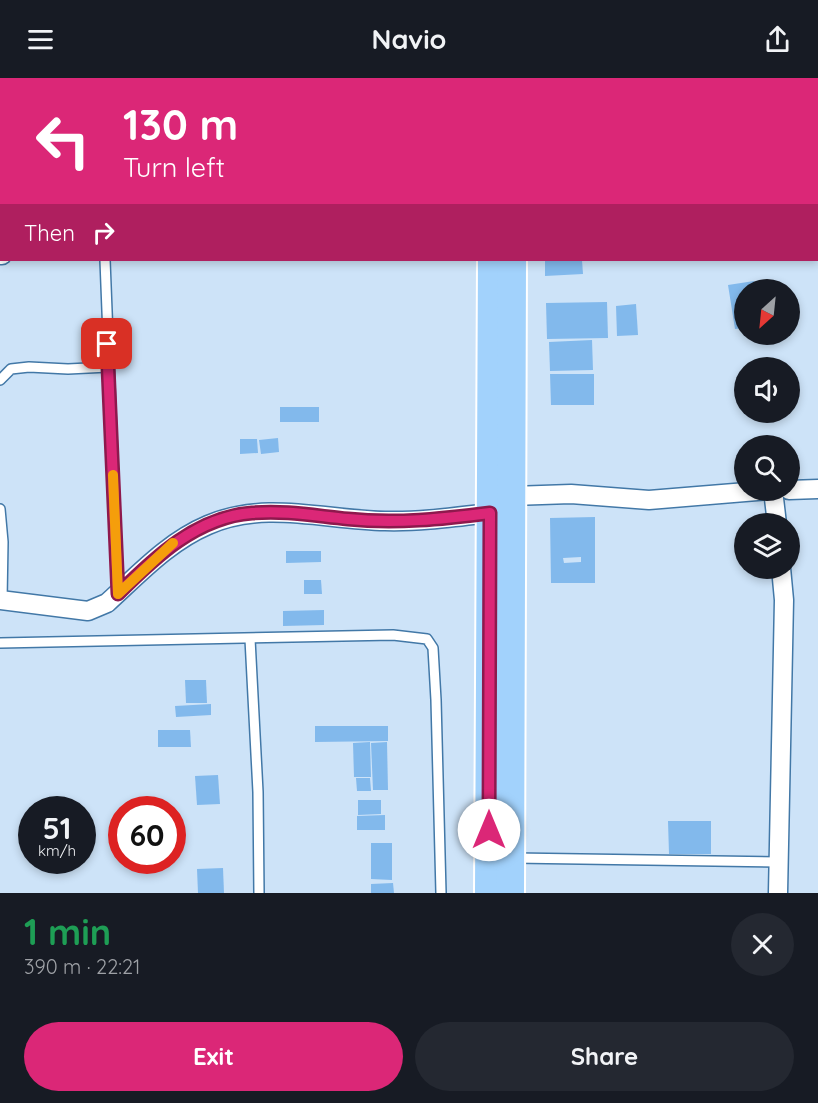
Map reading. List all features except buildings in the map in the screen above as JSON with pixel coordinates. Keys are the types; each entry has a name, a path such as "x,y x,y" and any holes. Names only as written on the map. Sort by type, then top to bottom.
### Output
{"main road":[{"path":"489,893 492,261"},
{"path":"510,893 508,857 512,261"}],"street":[{"path":"800,490 818,489"},
{"path":"512,496 571,494 649,500 734,493"},
{"path":"1,600 88,611 107,603 174,543 207,525 237,514 289,513 394,521 435,520 490,513"},
{"path":"778,893 784,600 782,579"}],"lane":[{"path":"105,261 118,594"},
{"path":"0,380 11,369 108,367"},
{"path":"0,509 3,542 1,600"},
{"path":"0,644 393,635 419,637 432,644 436,700 441,893"},
{"path":"250,639 258,792 259,893"},
{"path":"508,857 779,862"}],"slow traffic":[{"path":"113,475 118,594 173,543"}],"route":[{"path":"107,344 118,594 174,543 207,525 237,514 266,512 314,514 347,519 414,521 490,513 489,830"}]}
